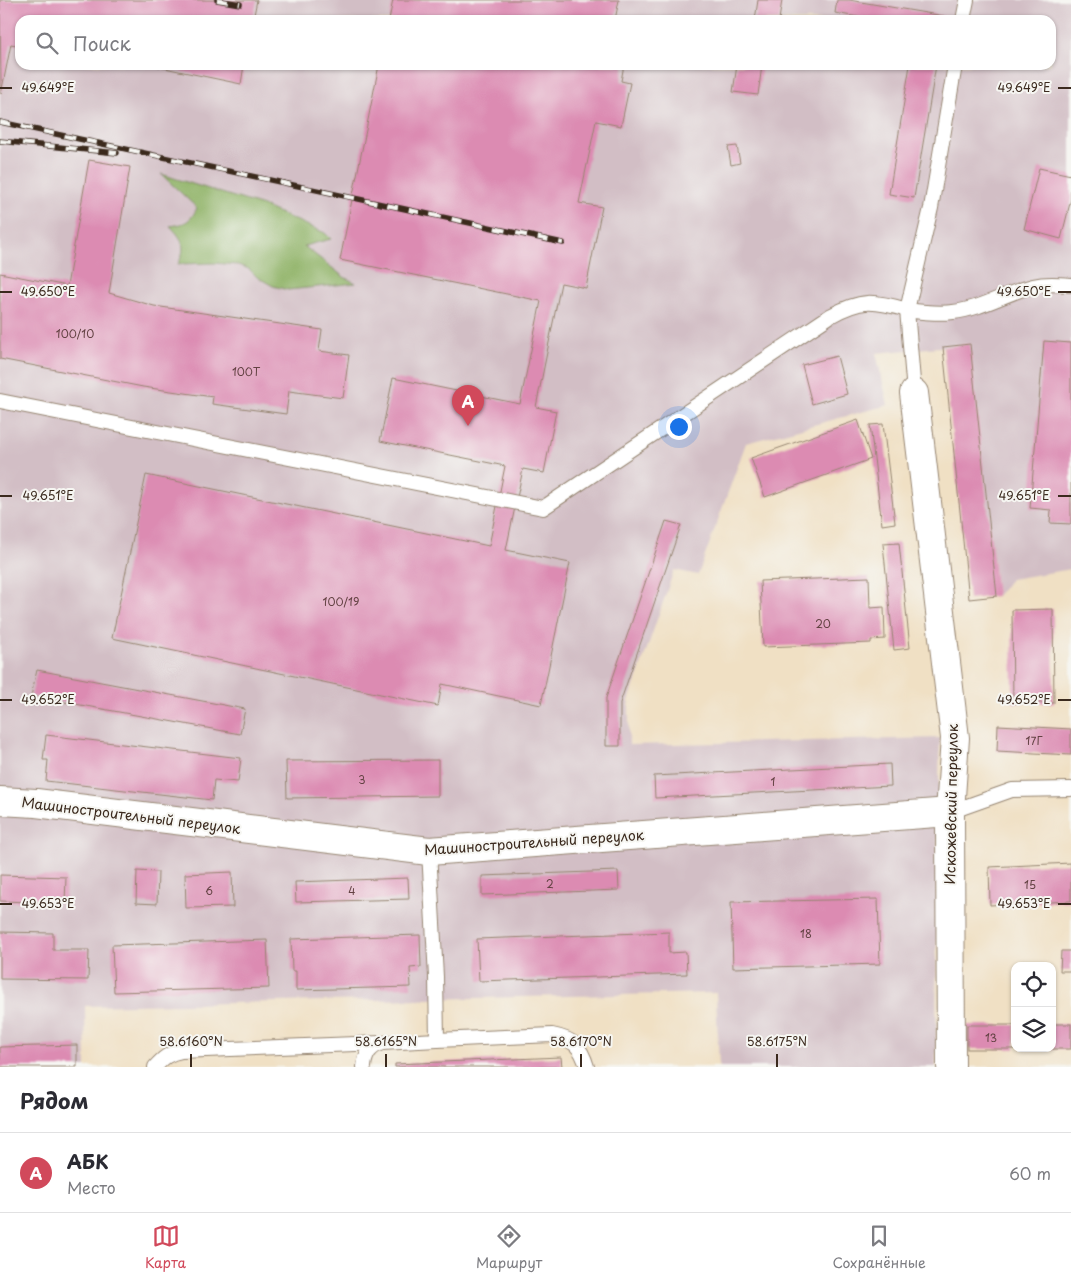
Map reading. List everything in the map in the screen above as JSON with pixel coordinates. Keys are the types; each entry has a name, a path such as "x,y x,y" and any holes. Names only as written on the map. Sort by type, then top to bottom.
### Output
{"street":[{"name":"Искожевский переулок","path":"914,393 955,738 950,812 951,1067"},
{"name":"Машиностроительный переулок","path":"0,801 46,804 429,851 950,812"}],"lane":[{"path":"964,15 967,0"},
{"path":"914,393 907,310 931,208 954,70"},
{"path":"0,401 544,508 848,306 865,302 885,303 925,313 954,312 982,305 1032,286 1071,285"},
{"path":"950,812 1012,790 1071,789"},
{"path":"429,851 436,977 437,1040"},
{"path":"155,1067 163,1058 171,1053 181,1051 552,1035 566,1038 576,1044 583,1055 587,1067"},
{"path":"364,1067 368,1053 376,1045 382,1043"}],"shaded area":[{"path":"0,0 1071,0 1071,569 1011,579 997,596 970,344 876,353 888,405 746,443 698,575 674,570 629,701 629,745 940,738 936,1067 719,1067 716,993 85,1006 86,1067 0,1067"}],"green space":[{"path":"161,174 263,206 325,233 331,239 304,246 344,277 356,283 288,290 273,286 257,277 249,269 238,265 214,263 178,264 183,248 182,243 170,226 186,222 197,208"}],"building":[{"path":"0,0 257,0 254,15 15,15 15,45 11,44 1,94"},
{"path":"393,0 619,0 616,15 390,15"},
{"path":"758,0 782,0 780,15 756,15"},
{"path":"837,0 849,0 938,15 846,15 835,13"},
{"path":"174,70 243,70 241,84"},
{"path":"378,70 623,70 621,81 630,83 621,126 596,121 579,203 602,207 586,288 561,283 536,407 556,411 544,473 523,469 506,550 570,563 541,705 442,684 438,706 112,638 146,475 489,546 505,466 380,441 393,378 520,404 541,301 340,260"},
{"path":"736,70 761,70 758,95 733,92"},
{"path":"909,70 935,70 914,198 889,194"},
{"path":"737,146 740,163 731,165 728,147"},
{"path":"89,160 130,167 109,293 154,306 322,330 319,351 349,355 343,398 289,391 286,414 212,404 213,397 143,387 0,359 0,273 67,286"},
{"path":"1039,168 1071,175 1071,199 1061,239 1024,229"},
{"path":"1044,341 1071,343 1071,524 1050,523 1051,510 1030,508"},
{"path":"970,344 997,596 969,599 943,347"},
{"path":"837,356 847,394 812,404 802,365"},
{"path":"858,420 871,459 765,497 751,458"},
{"path":"883,424 895,523 882,525 870,425"},
{"path":"666,521 681,525 620,703 620,746 606,746 606,698"},
{"path":"899,543 910,648 894,650 883,544"},
{"path":"869,577 870,608 884,607 885,639 871,640 871,643 763,647 760,581"},
{"path":"1053,609 1054,703 1013,703 1012,610"},
{"path":"37,670 245,709 240,734 31,696"},
{"path":"998,725 1071,729 1071,755 997,751"},
{"path":"46,735 241,758 238,782 214,780 212,800 46,781 48,760 43,760"},
{"path":"438,760 438,796 287,798 286,761"},
{"path":"890,764 891,786 655,798 654,776"},
{"path":"1071,863 1071,901 990,905 989,867"},
{"path":"137,871 158,872 157,904 136,903"},
{"path":"618,871 619,890 482,895 482,876"},
{"path":"232,872 233,907 186,908 185,874"},
{"path":"0,875 66,877 65,903 0,901"},
{"path":"408,878 409,899 296,902 295,882"},
{"path":"878,899 880,964 733,968 731,902"},
{"path":"0,932 53,933 53,950 89,950 88,980 0,979"},
{"path":"669,932 669,953 686,952 687,974 479,981 477,939"},
{"path":"420,935 421,967 410,968 411,987 296,990 296,971 292,971 291,939"},
{"path":"267,940 269,988 114,992 112,945"},
{"path":"1061,951 1071,951 1071,971 1060,971"},
{"path":"1056,1024 1071,1024 1071,1049 1056,1049"},
{"path":"967,1025 1011,1025 1011,1049 967,1049"},
{"path":"77,1045 77,1067 0,1067 0,1047"},
{"path":"561,1057 562,1067 395,1067 395,1064"}],"railway":[{"path":"217,0 240,4"},
{"path":"0,122 563,243"},
{"path":"0,141 117,153"}],"place":[{"name":"АБК","path":"468,426"}]}
